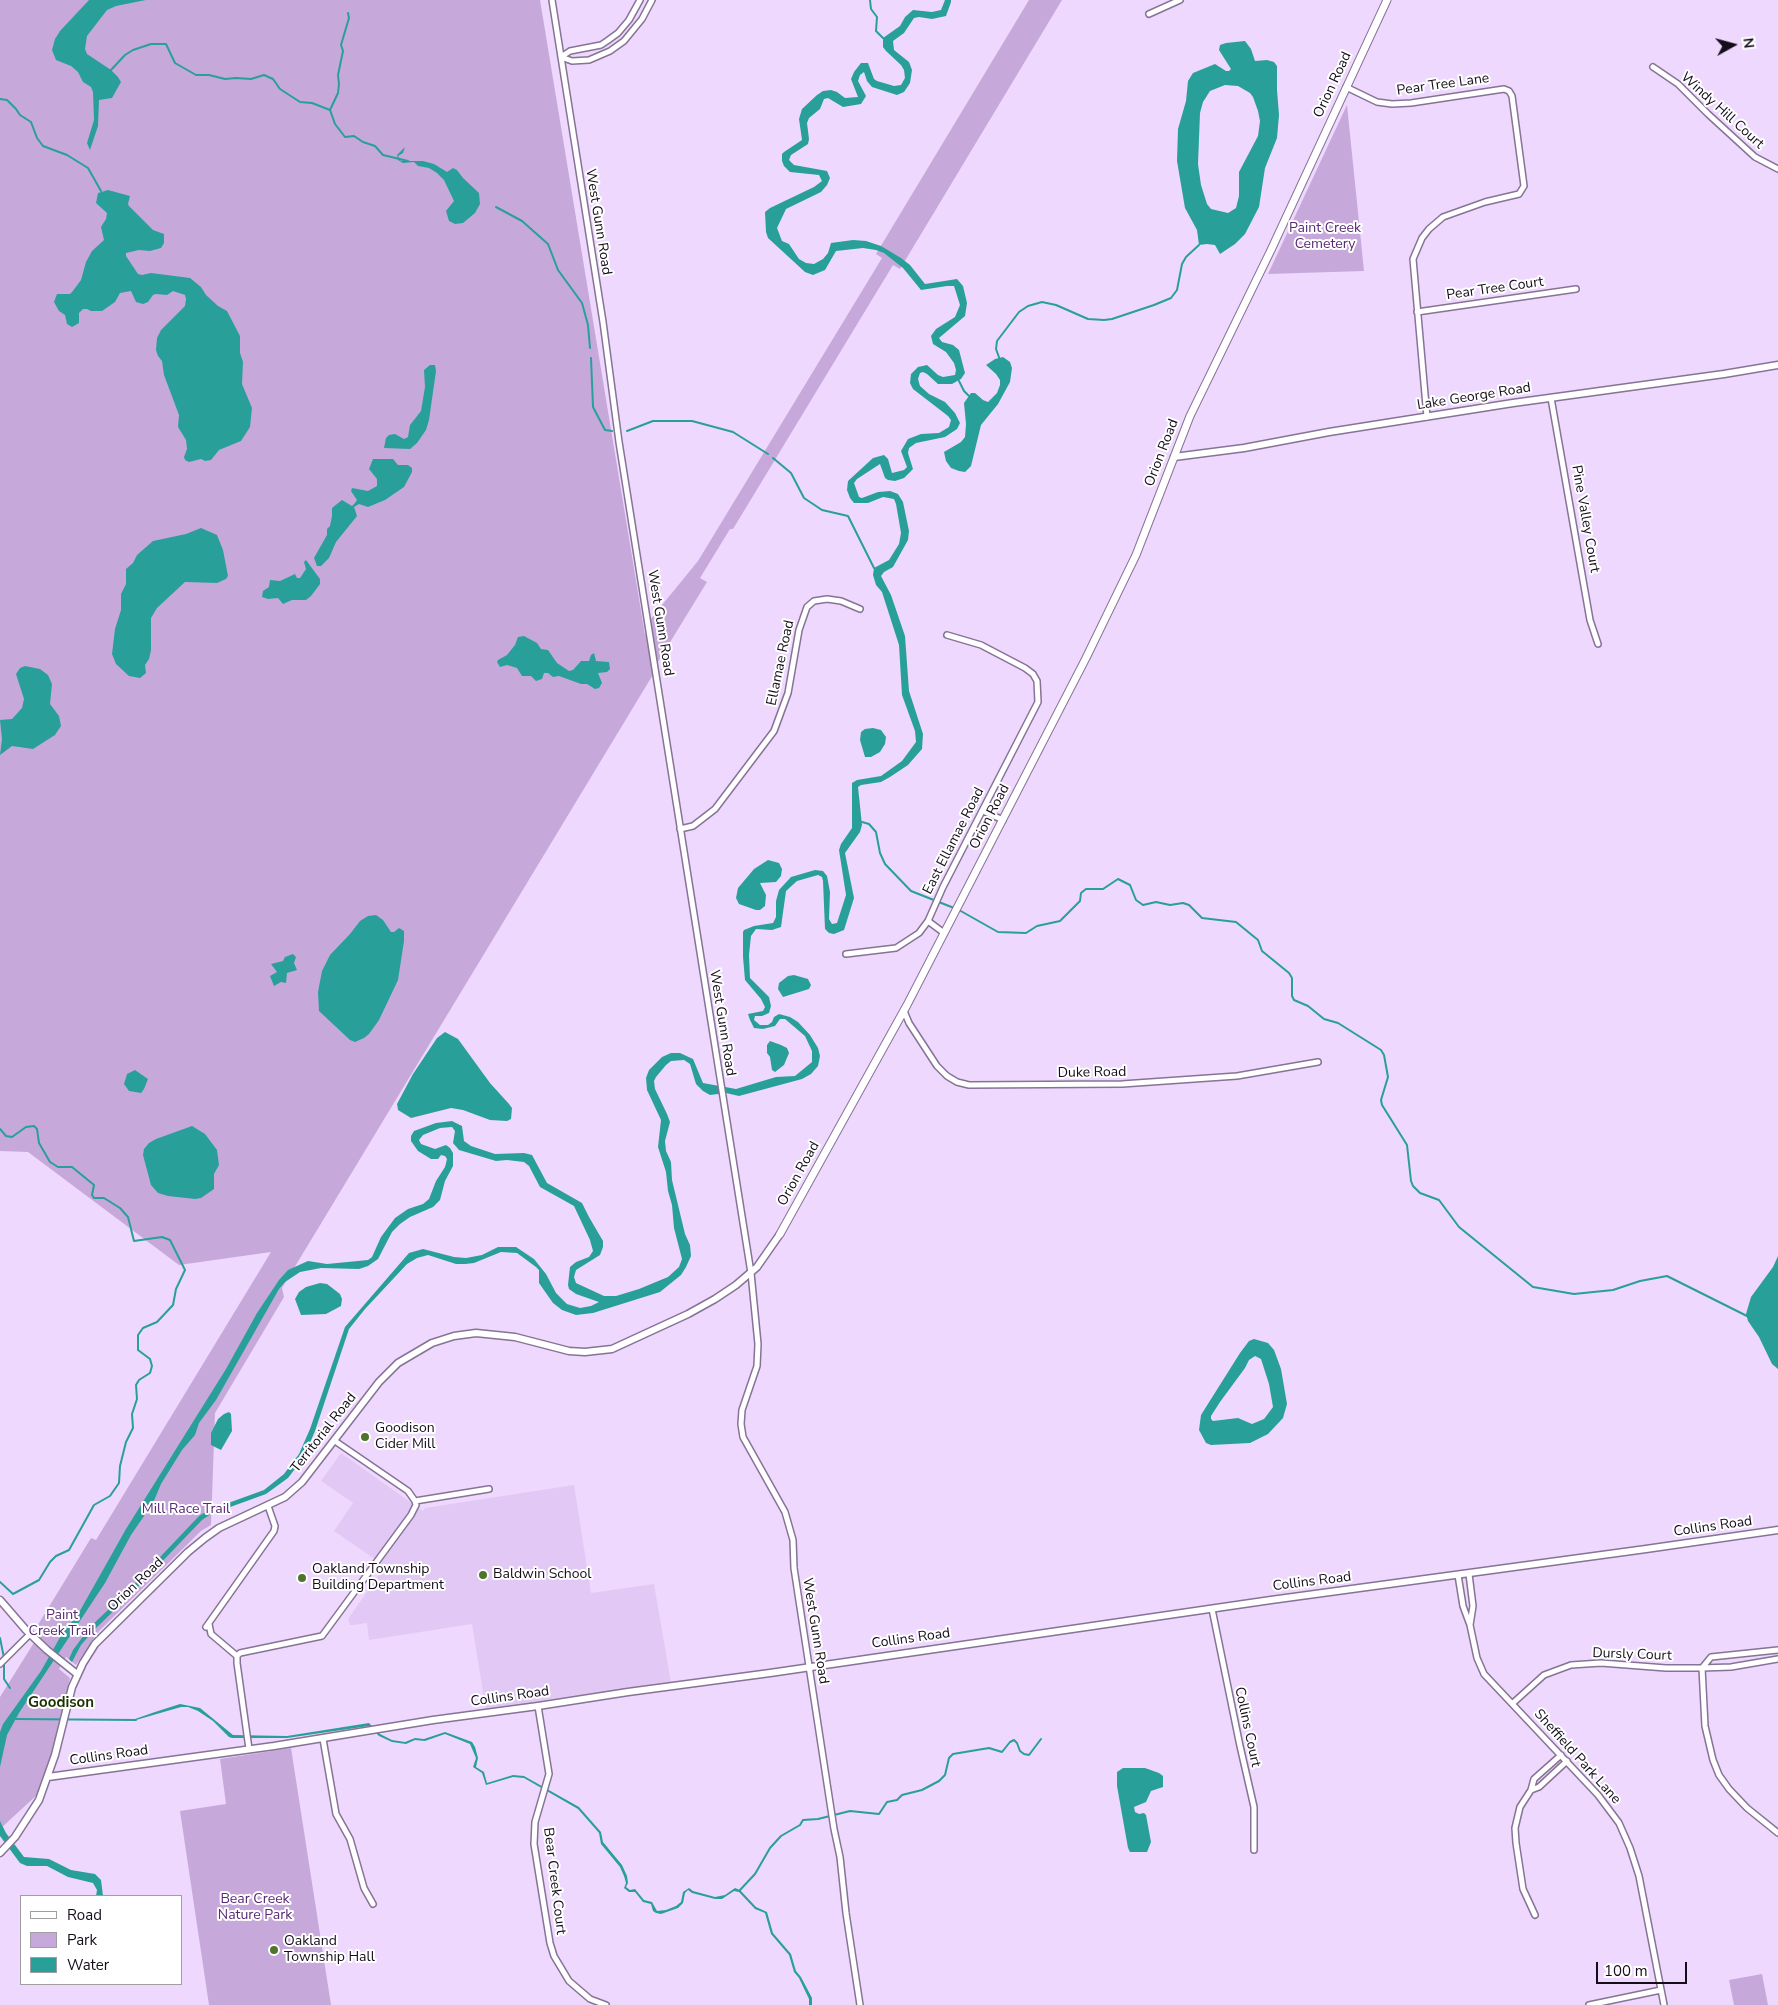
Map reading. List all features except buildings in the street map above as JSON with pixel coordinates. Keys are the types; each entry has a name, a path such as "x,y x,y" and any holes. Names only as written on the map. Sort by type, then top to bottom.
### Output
{"main road":[{"name":"Orion Road","path":"780,1234 904,1010 1086,658 1136,555 1205,382 1271,250 1387,0"}],"street":[{"name":"West Gunn Road","path":"552,0 603,322 619,442 650,627 680,829 751,1272 758,1344 757,1366 742,1410 741,1424 743,1437 785,1512 793,1540 794,1568 823,1762 840,1857 860,2005"},
{"path":"561,57 570,51 601,44 618,33 629,20 640,0"},
{"path":"561,57 572,61 589,60 605,54 624,41 642,19 652,0"},
{"path":"1149,14 1180,0"},
{"path":"601,44 605,54"},
{"name":"Windy Hill Court","path":"1652,67 1678,84 1755,157 1778,169"},
{"name":"Pear Tree Lane","path":"1346,87 1377,102 1392,104 1427,101 1504,89 1509,91 1512,96 1524,186 1519,194 1458,210 1444,217 1429,228 1422,238 1413,259 1427,417"},
{"name":"Pear Tree Court","path":"1417,312 1576,289"},
{"name":"Lake George Road","path":"1174,456 1244,448 1329,432 1778,365"},
{"name":"Pine Valley Court","path":"1551,398 1590,620 1598,644"},
{"name":"Ellamae Road","path":"680,829 694,826 715,809 774,731 788,692 799,630 807,607 814,601 827,599 841,601 860,609"},
{"name":"East Ellamae Road","path":"846,954 896,948 919,933 928,921 943,887 1038,702 1038,687 1033,674 1026,668 980,645 947,635"},
{"path":"983,811 1003,820"},
{"path":"928,921 944,933"},
{"name":"Duke Road","path":"904,1010 909,1023 937,1066 947,1076 957,1082 969,1085 1122,1084 1237,1076 1318,1062"},
{"name":"Orion Road","path":"389,1371 405,1358 432,1343 454,1336 476,1333 515,1337 569,1351 585,1352 612,1349 715,1299 751,1272 780,1234"},
{"name":"Territorial Road","path":"268,1506 285,1497 302,1482 389,1371"},
{"path":"237,1656 240,1653 322,1636 411,1515 416,1505 408,1491 335,1441"},
{"path":"415,1501 489,1489"},
{"path":"249,1750 237,1656 211,1634 207,1626 274,1531 275,1526 268,1506"},
{"name":"Orion Road","path":"2,1851 15,1837 39,1800 55,1755 66,1708 77,1674 96,1644 188,1552 219,1528 268,1506"},
{"name":"Collins Road","path":"48,1778 249,1750 434,1720 628,1692 1778,1530"},
{"name":"Sheffield Park Lane","path":"1469,1574 1473,1606 1470,1625"},
{"name":"Sheffield Park Lane","path":"1458,1575 1463,1606 1470,1625 1477,1658 1484,1674 1598,1795 1619,1823 1639,1876 1664,2005"},
{"path":"0,1600 30,1634 77,1674"},
{"name":"Collins Court","path":"1212,1609 1254,1807 1254,1850"},
{"path":"0,1664 30,1634"},
{"path":"1778,1650 1710,1657 1702,1668 1705,1726 1713,1760 1719,1775 1747,1808 1778,1833"},
{"name":"Dursly Court","path":"1513,1704 1544,1675 1571,1665 1601,1663 1666,1668 1702,1668 1731,1667 1778,1659"},
{"name":"Bear Creek Court","path":"538,1706 549,1774 534,1822 534,1844 550,1943 554,1956 569,1981 590,1999 606,2005"},
{"path":"323,1738 336,1814 350,1839 364,1888 373,1904"},
{"path":"1535,1915 1523,1889 1516,1835 1520,1806 1531,1790 1534,1779 1561,1755"},
{"path":"1531,1790 1540,1787 1567,1761"},
{"path":"1589,2005 1661,1990"}],"shaded area":[{"name":"Baldwin School","path":"341,1453 423,1511 425,1508 574,1485 591,1593 654,1584 671,1683 486,1710 472,1624 369,1640 367,1623 350,1625 348,1619 385,1566 334,1531 353,1503 321,1481"}],"green space":[{"path":"0,0 540,0 645,635 650,627 649,621 698,561 882,258 876,254 1029,0 1062,0 900,269 893,265 733,529 730,529 700,578 707,582 656,665 657,668 282,1288 284,1297 215,1413 211,1525 201,1531 98,1632 76,1665 66,1657 59,1669 70,1678 51,1755 38,1794 0,1829 0,1697 40,1633 36,1628 91,1538 96,1540 271,1252 179,1265 28,1152 0,1151"},
{"name":"Paint Creek Cemetery","path":"1347,105 1364,271 1268,274"},
{"name":"Bear Creek Nature Park","path":"291,1748 331,2005 209,2005 180,1811 226,1804 220,1759"},
{"path":"1762,1974 1768,2005 1734,2005 1729,1980"}],"water":[{"path":"89,0 146,0 116,6 107,10 87,36 85,49 87,54 111,70 121,82 112,98 99,100 98,126 90,150 87,143 94,120 93,92 91,87 83,82 78,72 71,66 56,60 52,50 55,39 60,31"},
{"path":"945,0 951,0 946,16 932,19 914,18 904,33 893,41 894,50 909,62 912,70 910,83 904,92 897,95 872,87 867,81 864,72 860,75 858,81 866,96 861,104 843,107 828,98 824,99 820,109 809,118 807,123 808,144 791,155 789,160 794,165 827,171 830,178 821,192 786,209 777,228 782,241 789,244 799,259 806,263 814,264 823,259 828,253 831,243 853,240 866,241 881,246 901,258 910,265 925,284 957,279 963,286 967,303 965,316 939,338 942,342 953,345 959,350 965,373 961,379 952,384 938,384 923,372 920,373 918,379 920,386 929,394 945,402 955,413 960,423 957,429 945,437 916,443 909,448 908,453 913,469 904,478 895,481 888,480 885,478 880,464 854,483 859,497 862,498 878,492 890,491 898,494 903,502 909,531 908,540 893,567 881,576 891,595 905,636 909,691 923,734 922,749 908,765 890,777 881,782 858,787 862,825 860,832 845,853 854,898 844,930 834,934 829,933 825,929 823,881 822,877 818,875 797,881 786,891 781,927 772,930 756,929 751,936 749,955 750,978 769,997 771,1006 769,1013 755,1016 754,1020 760,1025 768,1025 779,1014 790,1017 798,1022 810,1035 818,1048 820,1056 818,1066 811,1074 802,1079 739,1096 726,1093 710,1095 703,1091 696,1084 690,1064 684,1060 671,1061 656,1077 654,1081 655,1089 670,1122 665,1141 666,1151 671,1162 672,1180 685,1234 690,1245 691,1256 681,1275 660,1292 593,1313 576,1315 562,1310 553,1303 539,1283 539,1270 517,1253 501,1252 474,1263 465,1264 456,1264 428,1255 417,1258 407,1264 349,1329 315,1431 304,1457 288,1478 266,1494 211,1514 202,1520 94,1630 81,1645 72,1662 69,1659 73,1650 90,1627 127,1592 199,1516 209,1510 264,1490 284,1474 299,1454 310,1429 345,1327 409,1253 423,1249 466,1258 482,1255 498,1247 516,1247 534,1259 546,1274 556,1293 567,1304 580,1308 599,1302 576,1294 569,1289 570,1267 576,1262 589,1257 593,1251 590,1240 574,1206 540,1187 529,1166 524,1162 496,1161 459,1150 453,1143 455,1131 452,1127 440,1128 423,1135 419,1140 421,1144 435,1149 446,1145 453,1153 453,1166 445,1181 440,1200 433,1207 410,1217 400,1224 392,1232 378,1259 368,1266 359,1269 321,1268 300,1272 285,1282 279,1289 216,1400 199,1423 195,1435 182,1450 161,1484 153,1503 131,1535 105,1583 19,1713 7,1735 0,1767 0,1732 3,1724 41,1671 63,1632 77,1616 126,1529 279,1280 288,1270 308,1261 327,1264 368,1260 372,1257 381,1237 395,1218 408,1209 423,1204 429,1199 447,1159 441,1155 438,1159 431,1159 418,1151 411,1141 414,1131 436,1123 452,1121 462,1126 464,1141 471,1146 495,1154 524,1153 532,1155 547,1183 582,1203 603,1241 600,1255 576,1270 574,1277 576,1283 604,1296 616,1296 668,1277 679,1267 682,1259 674,1228 666,1172 658,1147 661,1120 647,1090 646,1078 649,1070 662,1057 671,1053 680,1053 693,1059 703,1083 736,1089 776,1077 795,1076 812,1062 812,1051 805,1036 785,1019 780,1019 775,1026 763,1029 754,1028 748,1014 763,1011 765,1007 761,999 745,980 743,932 754,926 773,923 776,917 776,901 779,890 791,877 815,870 823,871 827,876 830,892 829,919 832,924 837,923 846,895 839,850 852,828 852,783 857,780 881,776 902,761 916,742 915,731 902,695 899,645 882,592 876,585 873,575 874,568 889,560 899,544 901,533 896,504 894,499 883,497 868,503 854,503 847,490 848,481 873,458 884,455 888,459 892,473 904,470 907,467 901,451 908,439 921,434 939,433 949,427 951,420 948,416 913,389 910,383 911,374 918,367 927,365 943,377 955,375 954,363 946,352 933,344 931,336 936,329 955,317 960,305 954,286 921,290 903,268 884,253 876,250 863,248 836,251 825,270 813,275 805,272 768,238 765,212 822,181 819,175 790,172 782,161 782,154 802,140 799,119 802,109 823,91 831,90 845,98 858,97 851,79 861,63 868,63 874,79 877,81 894,86 901,85 905,78 904,70 883,47 883,38 900,26 905,17 913,10 932,12 941,10"},
{"path":"1245,41 1251,49 1255,61 1267,60 1274,62 1277,66 1279,115 1277,138 1265,168 1259,207 1245,234 1235,244 1220,254 1215,245 1199,245 1197,230 1185,208 1177,161 1178,129 1186,101 1188,81 1193,73 1215,64 1226,71 1231,69 1219,50 1220,45","holes":["1225,85 1238,86 1253,97 1260,121 1258,136 1239,172 1239,196 1236,208 1228,213 1211,209 1207,204 1201,185 1198,164 1200,113 1203,102 1210,91"]},
{"path":"405,147 403,153 398,156 401,161 423,161 434,164 447,172 453,168 457,170 479,193 480,204 475,213 463,223 455,224 449,221 446,211 454,201 444,180 429,168 418,166 414,162 403,163 398,160 397,155"},
{"path":"108,190 130,196 129,206 153,230 164,234 164,243 161,248 126,253 138,274 151,273 190,278 218,306 227,311 240,336 240,353 243,362 242,384 252,408 250,427 241,441 219,450 211,460 205,461 201,459 189,462 185,460 186,440 178,427 179,415 164,375 162,361 156,350 157,338 161,330 185,306 185,295 173,291 167,295 156,294 143,304 136,302 131,291 120,293 115,302 102,311 83,309 79,313 79,323 72,327 67,324 65,315 59,311 54,302 57,294 70,294 72,292 81,280 86,262 92,251 104,240 101,227 107,213 96,203 98,193"},
{"path":"1003,357 1010,362 1012,368 1010,382 998,404 981,425 971,466 965,472 951,468 946,461 944,452 961,442 965,437 964,403 971,393 975,393 988,402 997,393 1000,380 986,365 995,359"},
{"path":"430,365 435,365 436,371 426,430 410,449 384,448 386,438 389,435 395,434 404,439 408,437 410,425 421,411 425,387 424,370"},
{"path":"373,459 393,459 398,465 408,465 412,468 412,472 404,487 385,500 368,507 359,504 354,507 357,516 336,542 329,558 321,566 317,566 314,558 327,535 332,508 342,500 352,506 355,503 357,500 351,491 352,488 368,491 377,486 377,479 369,469"},
{"path":"201,528 217,535 223,550 228,576 217,583 185,582 157,608 151,618 151,650 145,665 146,673 140,678 129,676 116,664 112,654 115,629 121,610 121,594 126,584 126,569 133,563 137,555 153,541 186,534"},
{"path":"306,560 320,579 320,584 311,596 306,600 292,600 283,604 278,598 268,599 262,597 263,591 269,587 270,580 280,581 295,574 297,578 300,578 306,569 304,562"},
{"path":"524,636 537,643 541,649 548,650 557,663 569,671 573,670 581,661 589,661 594,653 596,661 609,662 610,669 607,672 598,673 602,683 599,688 595,689 587,684 581,684 559,676 553,677 548,673 544,673 542,679 536,681 531,676 522,676 517,668 507,665 500,667 497,662 498,660 507,655 515,645 518,637"},
{"path":"25,666 40,669 48,675 52,684 50,704 59,716 61,726 55,735 33,749 12,746 0,755 2,739 0,720 12,719 22,708 24,699 16,674 20,668"},
{"path":"865,729 881,730 886,737 885,744 880,752 871,757 865,757 860,740 861,732"},
{"path":"768,860 779,863 782,869 781,876 776,882 760,883 766,895 765,906 760,910 756,910 739,904 736,898 738,888 754,869"},
{"path":"376,915 383,920 391,932 399,928 404,931 398,980 379,1020 369,1034 355,1042 350,1040 319,1011 318,992 322,971 330,955 360,921 368,916"},
{"path":"293,954 296,957 294,963 297,970 287,973 286,983 281,982 274,986 270,976 277,972 271,964 283,961 285,957"},
{"path":"794,975 808,979 811,985 809,989 783,997 778,989 779,983 788,976"},
{"path":"445,1032 458,1039 490,1083 509,1104 512,1108 511,1119 507,1121 490,1120 463,1110 451,1108 411,1118 398,1110 397,1104 413,1074 437,1038"},
{"path":"770,1041 787,1048 789,1053 784,1065 775,1072 772,1070 770,1057 767,1053 767,1045"},
{"path":"135,1070 148,1079 141,1093 129,1091 124,1084 127,1074"},
{"path":"192,1126 205,1134 217,1150 219,1165 214,1174 214,1189 201,1198 195,1199 158,1193 151,1185 143,1155 144,1149 156,1139"},
{"path":"1778,1256 1778,1369 1772,1364 1746,1314 1751,1297 1773,1267"},
{"path":"320,1283 327,1284 340,1294 342,1299 341,1306 326,1314 301,1315 295,1299 299,1292 306,1287"},
{"path":"1254,1339 1268,1343 1274,1350 1281,1369 1287,1404 1283,1418 1268,1434 1250,1443 1211,1445 1206,1443 1199,1430 1201,1415 1249,1341","holes":["1255,1356 1261,1359 1269,1384 1273,1407 1264,1419 1252,1424 1238,1418 1213,1421 1211,1416 1249,1360"]},
{"path":"229,1412 231,1414 232,1431 221,1450 211,1445 211,1433 218,1419"},
{"path":"180,1704 200,1708 233,1735 287,1736 369,1723 380,1734 392,1740 405,1742 415,1738 424,1739 445,1732 472,1742 478,1758 476,1767 484,1772 487,1783 513,1775 524,1776 579,1807 601,1832 603,1842 622,1865 627,1876 628,1883 626,1887 630,1890 635,1889 644,1900 652,1902 657,1911 676,1906 681,1902 683,1892 689,1888 693,1891 715,1897 725,1895 735,1888 740,1890 756,1907 767,1912 773,1933 791,1954 796,1971 812,1998 812,2005 809,2005 809,1999 794,1972 789,1955 771,1934 765,1913 755,1909 739,1892 734,1891 722,1899 715,1899 692,1893 688,1890 685,1893 683,1903 678,1908 661,1914 656,1913 653,1911 651,1904 643,1902 635,1892 629,1892 624,1888 626,1883 620,1867 601,1844 599,1833 578,1809 524,1778 513,1777 486,1785 482,1773 473,1767 476,1758 470,1744 445,1734 425,1741 415,1740 406,1744 392,1742 379,1736 369,1726 287,1738 232,1738 213,1721 188,1707 181,1707 135,1719"},
{"path":"1123,1768 1145,1768 1163,1776 1163,1787 1151,1791 1146,1802 1134,1807 1135,1812 1146,1815 1151,1842 1147,1852 1130,1852 1128,1848 1117,1786 1117,1772"},
{"path":"0,1821 6,1833 24,1857 49,1859 71,1870 95,1874 101,1880 103,1895 96,1895 97,1890 93,1883 68,1877 47,1866 27,1866 20,1863 0,1836"}],"waterway":[{"path":"870,0 871,9 877,17 876,31 883,38"},
{"path":"348,13 349,18 341,45 343,51 338,75 338,93 330,110 335,124 345,137 354,136 363,142 375,146 383,155 408,161"},
{"path":"111,70 125,55 133,50 151,44 166,44 175,63 196,75 209,75 225,79 251,79 264,75 273,79 280,89 300,102 312,103 330,110"},
{"path":"0,99 7,100 20,115 31,122 37,138 43,146 67,155 88,168 101,191"},
{"path":"496,207 522,221 548,244 558,270 582,303 588,325 590,348"},
{"path":"1000,360 996,349 997,341 1019,312 1028,306 1042,302 1056,305 1088,319 1104,320 1154,305 1171,298 1177,290 1182,264 1186,257 1199,245"},
{"path":"591,358 593,407 605,430 612,431"},
{"path":"959,381 964,391 970,397"},
{"path":"627,431 653,421 692,421 733,432 768,454"},
{"path":"773,458 791,473 804,498 822,510 848,516 874,568"},
{"path":"862,822 869,824 876,832 880,853 885,864 911,891 954,908"},
{"path":"959,910 998,932 1026,933 1037,926 1060,921 1080,901 1081,893 1086,889 1103,889 1118,879 1130,885 1136,900 1143,905 1156,902 1170,905 1183,903 1189,905 1202,918 1236,922 1258,940 1262,951 1289,973 1292,978 1292,996 1294,1000 1308,1006 1324,1019 1338,1023 1381,1050 1384,1055 1388,1077 1381,1100 1382,1105 1407,1145 1413,1186 1420,1193 1439,1200 1459,1227 1533,1287 1574,1294 1613,1290 1640,1281 1667,1276 1747,1316"},
{"path":"0,1129 6,1136 12,1137 26,1127 34,1126 37,1129 39,1143 50,1162 58,1167 72,1167 94,1185 92,1195 94,1198 104,1198 120,1208 128,1217 134,1241 162,1237 170,1240 185,1270 176,1289 173,1305 157,1322 143,1328 138,1335 138,1350 150,1359 152,1366 150,1373 139,1380 136,1385 137,1399 132,1414 133,1428 126,1442 120,1466 119,1483 110,1496 94,1505 69,1550 56,1556 39,1580 13,1594 0,1582"},
{"path":"0,1638 4,1658"},
{"path":"4,1662 4,1679 10,1688"},
{"path":"16,1719 136,1720"},
{"path":"740,1890 755,1874 770,1848 781,1836 800,1825 803,1820 818,1819 850,1811 879,1814 887,1802 897,1800 902,1795 922,1790 939,1781 945,1775 949,1758 953,1754 989,1748 1002,1752 1014,1740 1020,1751 1029,1755 1041,1739"}],"place":[{"name":"Goodison Cider Mill","path":"365,1437"},
{"name":"Baldwin School","path":"483,1575"},
{"name":"Oakland Township Building Department","path":"302,1578"},
{"name":"Oakland Township Hall","path":"274,1950"}],"district":[{"name":"Goodison","path":"61,1703"}],"park label":[{"name":"Mill Race Trail","path":"186,1510"},
{"name":"Paint Creek Trail","path":"62,1624"}]}
